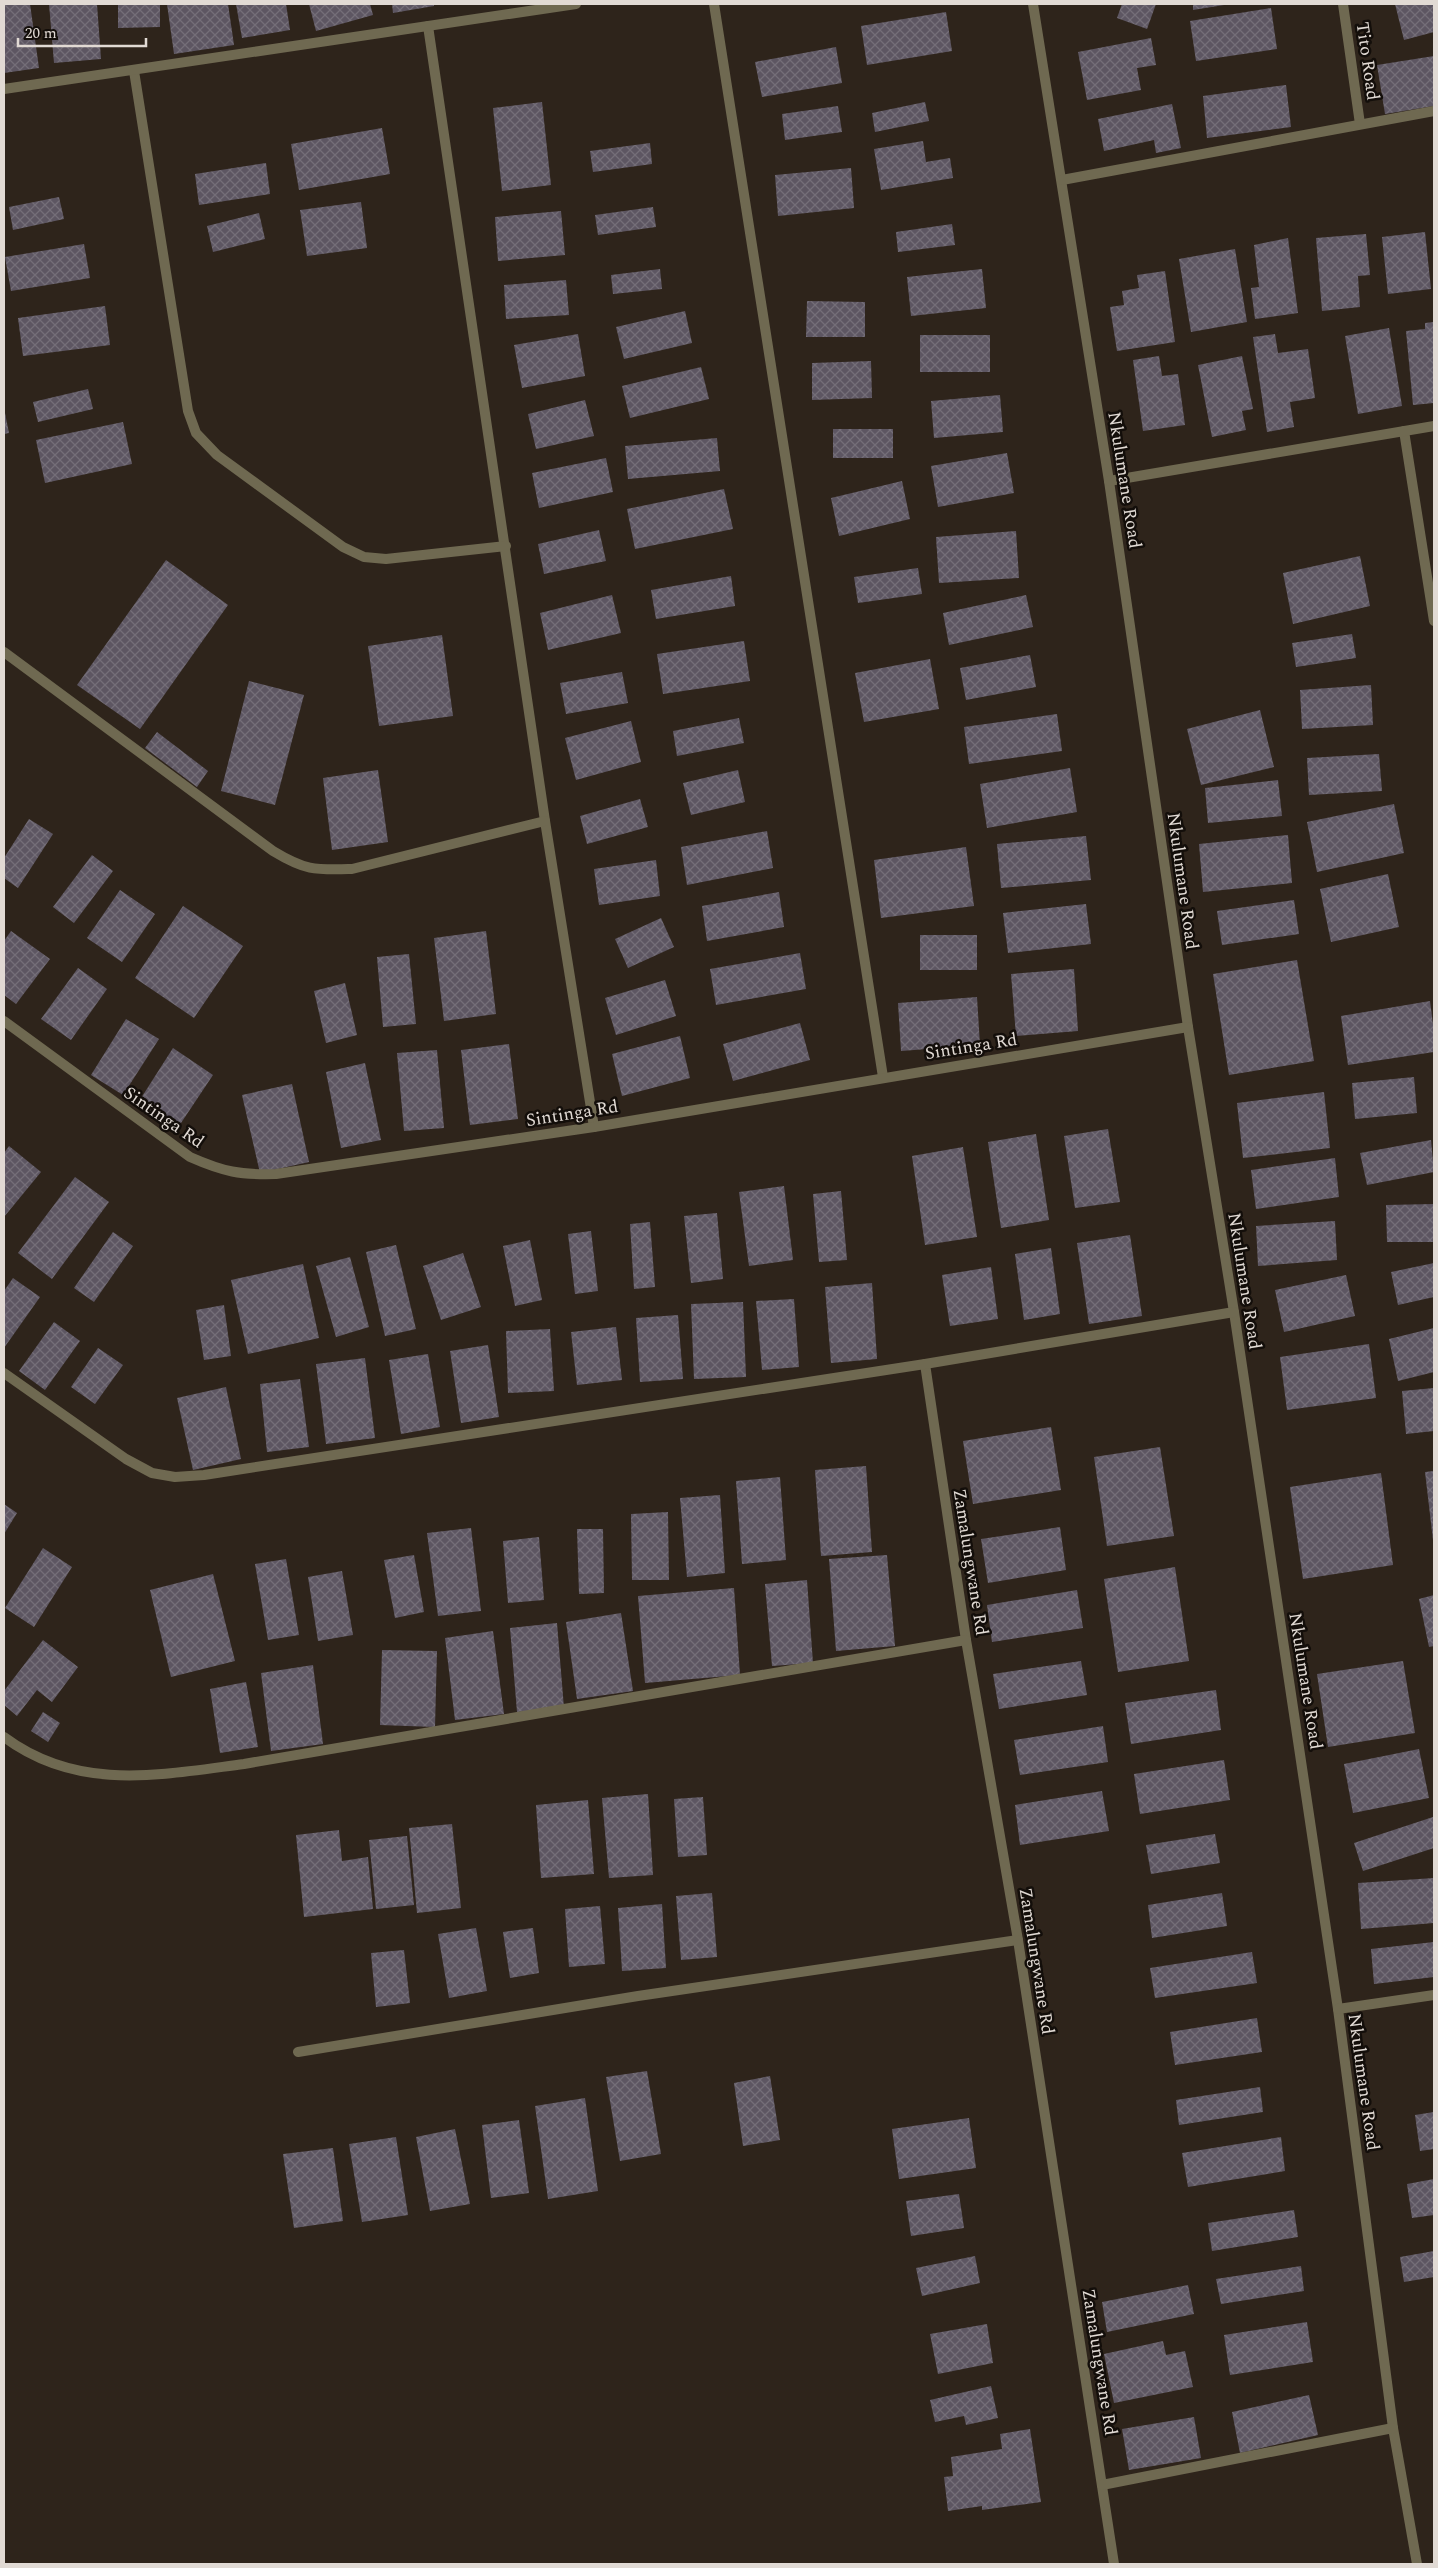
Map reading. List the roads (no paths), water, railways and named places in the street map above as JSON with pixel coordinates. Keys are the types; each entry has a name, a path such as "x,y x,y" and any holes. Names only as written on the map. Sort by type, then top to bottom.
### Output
{"street":[{"path":"4,89 576,4"},
{"path":"714,4 883,1078"},
{"name":"Nkulumane Road","path":"1033,4 1109,481 1188,1027 1234,1312 1338,2009 1394,2428 1417,2564"},
{"name":"Tito Road","path":"1343,4 1360,124"},
{"path":"428,26 546,821 594,1126"},
{"path":"134,71 188,411 196,433 217,455 342,547 364,557 386,559 506,546"},
{"path":"1062,180 1434,111"},
{"path":"1109,481 1434,426"},
{"path":"1404,431 1434,621"},
{"path":"4,652 273,851 297,866 321,870 352,869 546,821"},
{"name":"Sintinga Rd","path":"4,1021 190,1157 219,1170 245,1175 276,1174 594,1126 1188,1027"},
{"path":"4,1373 126,1459 152,1473 175,1477 204,1475 925,1364 1234,1312"},
{"name":"Zamalungwane Rd","path":"925,1364 966,1640 1018,1940 1114,2564"},
{"path":"4,1736 33,1756 82,1773 110,1776 177,1773 244,1764 966,1640"},
{"path":"298,2052 638,1996 1018,1940"},
{"path":"1338,2009 1434,1995"},
{"path":"1102,2485 1394,2428"}]}
